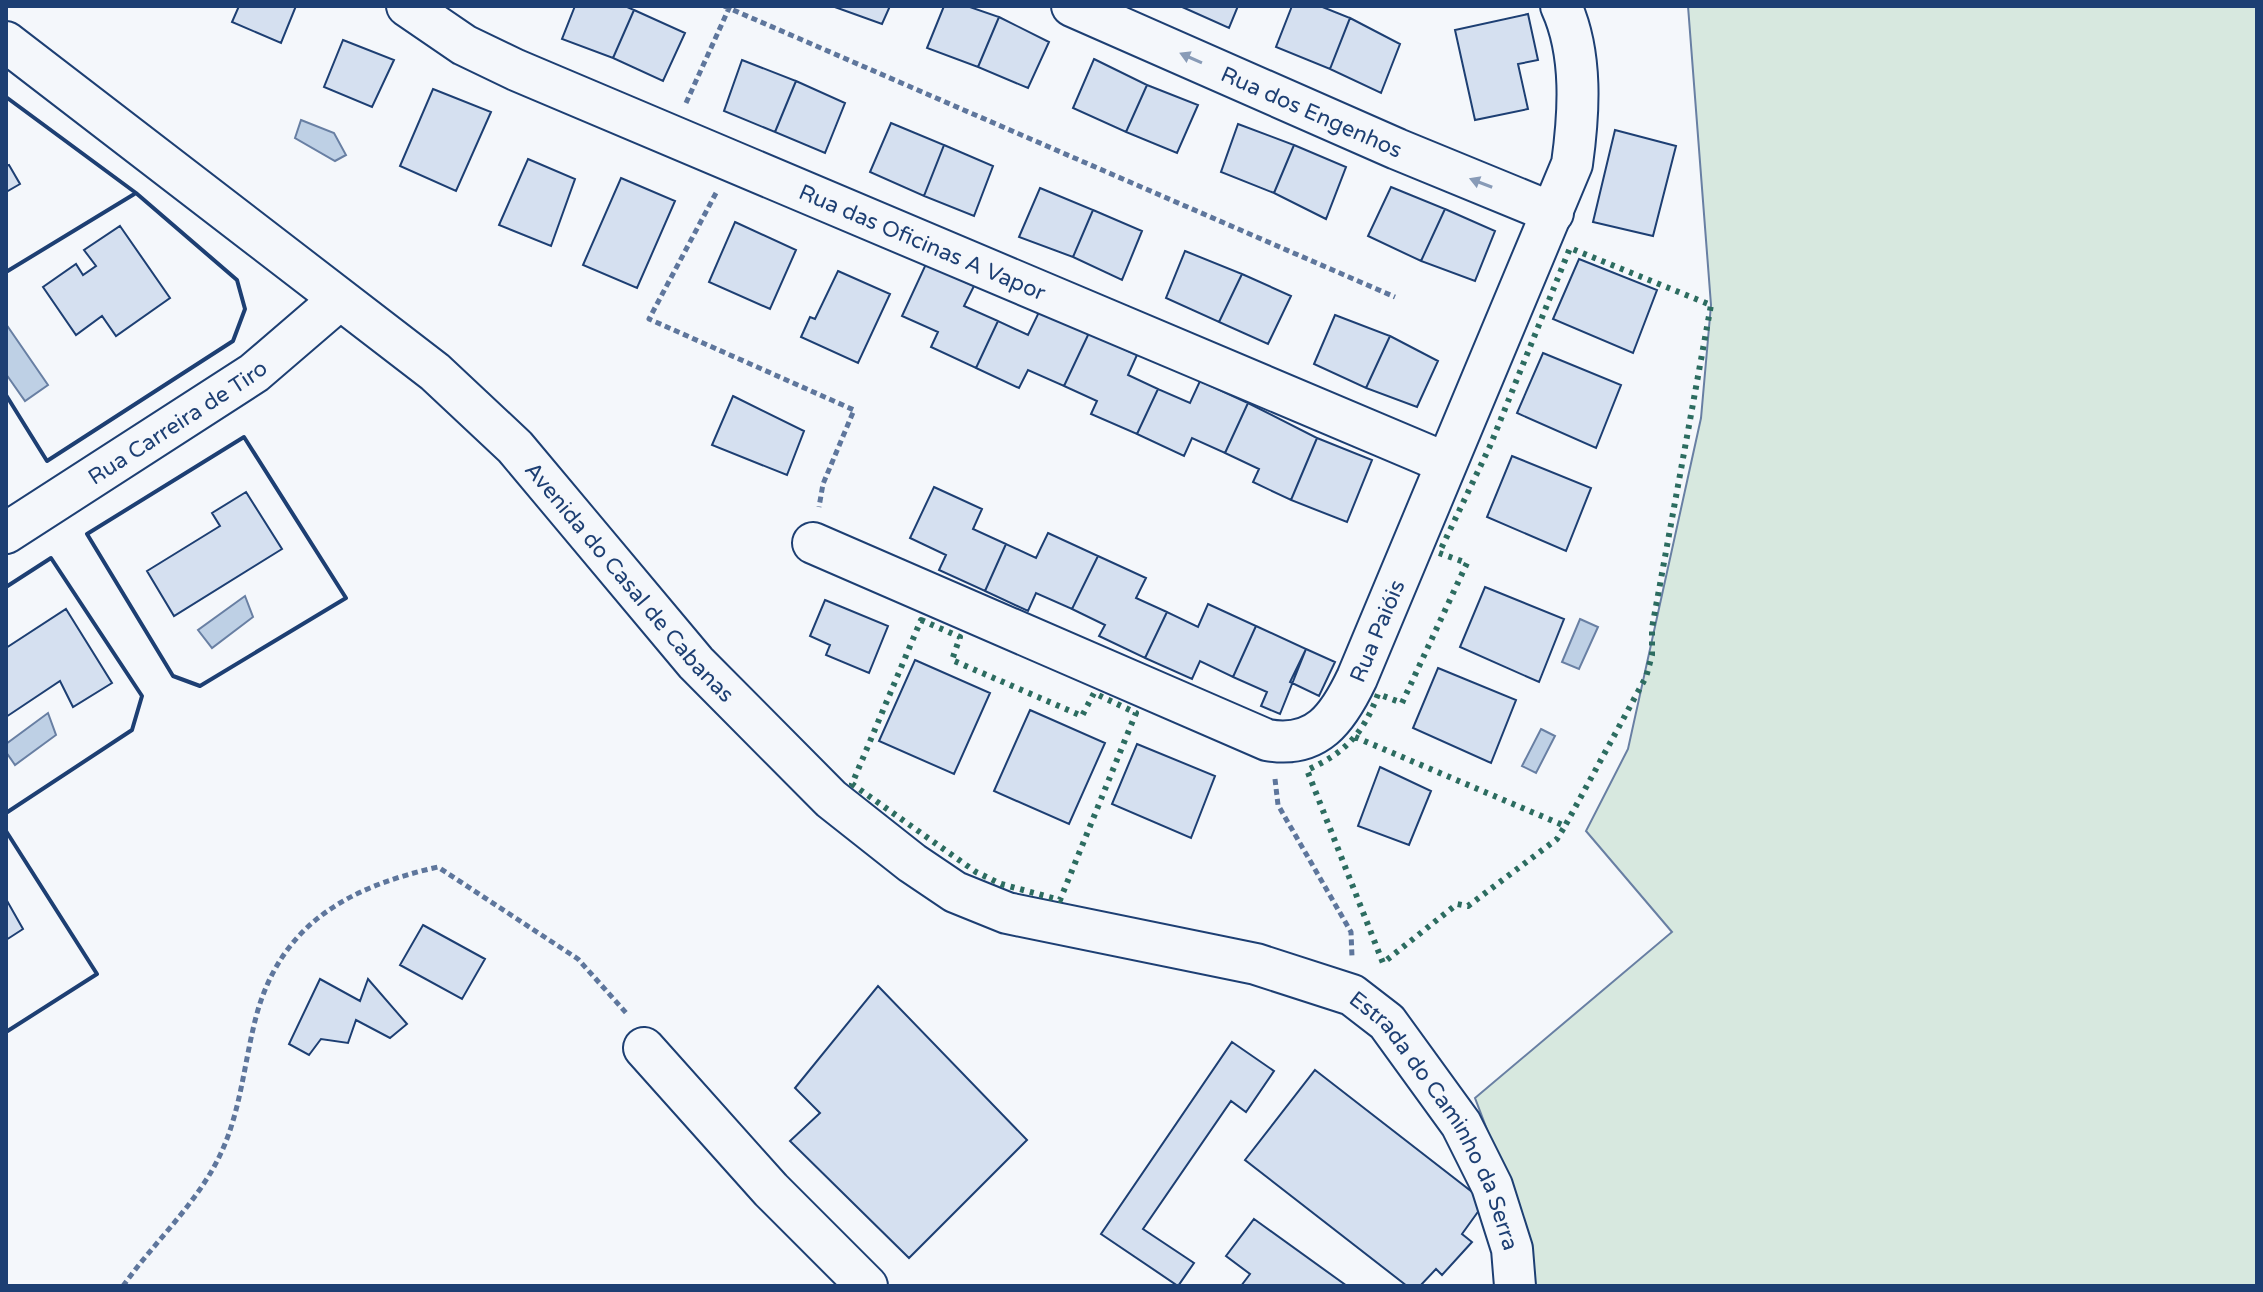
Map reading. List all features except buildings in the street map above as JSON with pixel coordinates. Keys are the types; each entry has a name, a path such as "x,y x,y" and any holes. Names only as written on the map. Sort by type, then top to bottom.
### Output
{"street":[{"name":"Rua das Oficinas A Vapor","path":"407,6 464,45 516,70 1446,463"},
{"name":"Rua dos Engenhos","path":"1072,6 1397,149 1553,213"},
{"name":"Rua Paióis","path":"1286,744 1328,725 1342,708 1572,164 1578,117 1576,73 1567,20 1561,6"},
{"name":"Avenida do Casal de Cabanas","path":"6,42 435,372 515,447 696,663 831,799 912,863 955,892 1007,913 1256,964 1336,989"},
{"name":"Rua Carreira de Tiro","path":"6,533 254,373 339,300"},
{"path":"813,543 1237,729 1286,744"},
{"name":"Estrada do Caminho da Serra","path":"1336,989 1387,1022 1461,1124 1492,1186 1512,1249 1515,1286"},
{"path":"644,1048 771,1190 867,1286"}],"path":[{"path":"681,115 727,7 1395,297"},
{"path":"733,160 649,319 854,410 823,484"},
{"path":"1286,744 1274,784 1278,805 1351,932 1336,989"},
{"path":"123,1286 175,1221 219,1157 234,1121 257,1013 279,965 305,926 341,901 438,867 578,959 627,1013 644,1048"}],"shaded area":[{"path":"1688,6 2257,6 2257,1286 1533,1286 1519,1213 1475,1098 1672,932 1586,831 1628,749 1701,418 1711,305"}],"water":[{"path":"301,120 334,133 346,155 335,161 295,138"},
{"path":"6,324 48,385 25,401 6,374"},
{"path":"245,596 253,617 212,648 198,630"},
{"path":"1580,619 1598,627 1579,669 1562,662"},
{"path":"48,713 56,735 15,765 6,752 6,744"},
{"path":"1541,729 1555,736 1536,773 1522,766"}],"hedge":[{"path":"1355,737 1565,826 1646,677 1652,655 1652,628 1711,305 1570,248 1490,446 1439,553 1467,563 1402,703 1378,694 1352,740 1307,770 1383,963 1457,904 1468,906 1557,839 1565,826"},
{"path":"921,620 960,637 952,660 1082,716 1094,693 1136,713 1060,900 1001,884 976,872 852,784 921,620"}],"wall":[{"path":"6,97 136,193 6,272"},
{"path":"6,395 47,461 233,341 245,309 237,280 136,193"},
{"path":"244,437 346,598 200,686 173,676 87,534 244,437"},
{"path":"6,587 51,558 142,696 132,730 6,813"},
{"path":"6,831 97,974 6,1032"}]}
